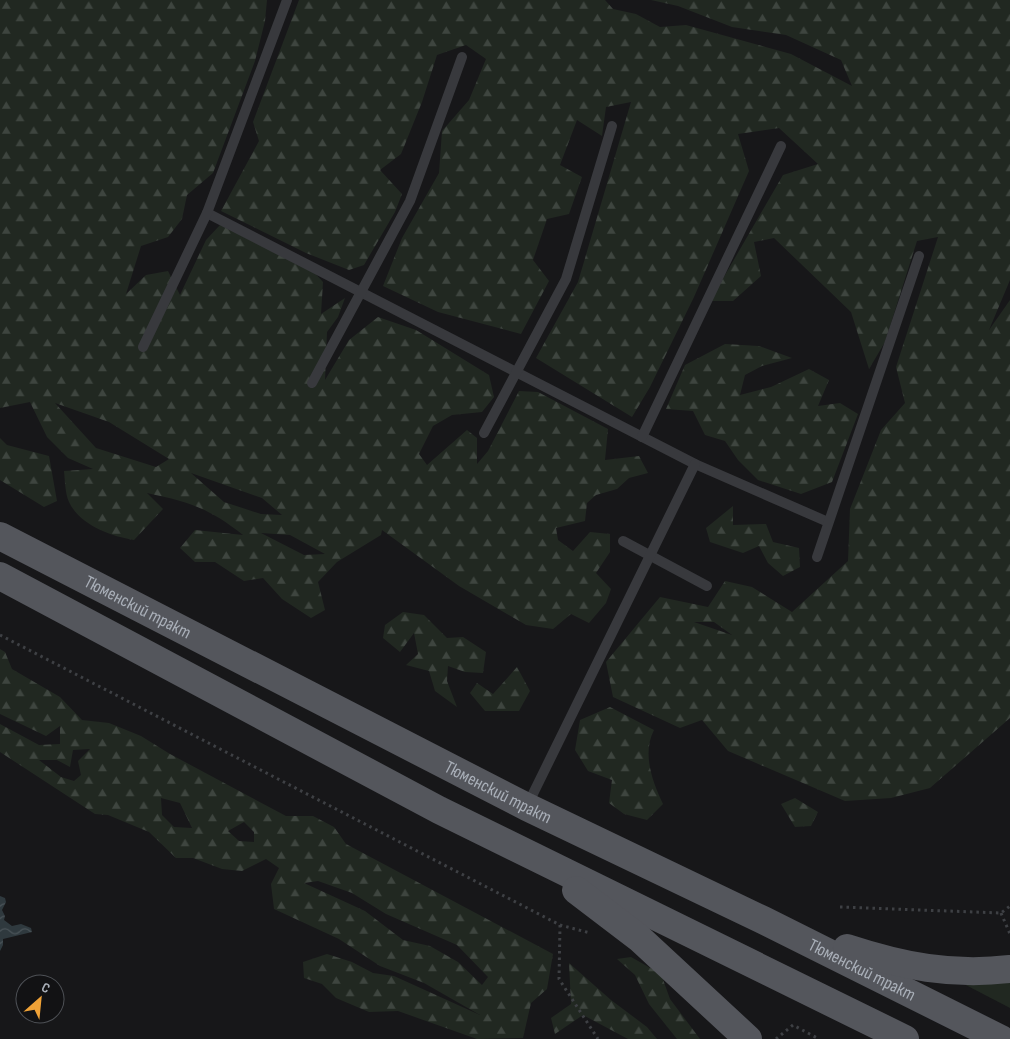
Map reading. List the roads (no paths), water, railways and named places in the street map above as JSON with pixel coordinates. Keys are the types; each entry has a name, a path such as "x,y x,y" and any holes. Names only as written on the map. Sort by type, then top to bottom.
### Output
{"main road":[{"name":"Тюменский тракт","path":"0,536 527,807 763,920 1001,1039"},
{"name":"Тюменский тракт","path":"0,576 439,810 905,1039"},
{"path":"439,810 569,885 639,938 748,1039"},
{"path":"763,920 850,950 946,972 987,972 1010,969"}],"lane":[{"path":"143,347 207,214 287,0"},
{"path":"312,383 410,201 462,57"},
{"path":"484,433 566,279 612,126"},
{"path":"642,437 781,146"},
{"path":"207,214 695,464 828,522"},
{"path":"816,557 919,256"},
{"path":"527,807 695,464"},
{"path":"623,541 707,586"}],"water":[{"path":"0,896 5,898 6,902 2,910 5,916 4,920 12,926 21,924 31,928 32,932 3,939 0,951"}]}
